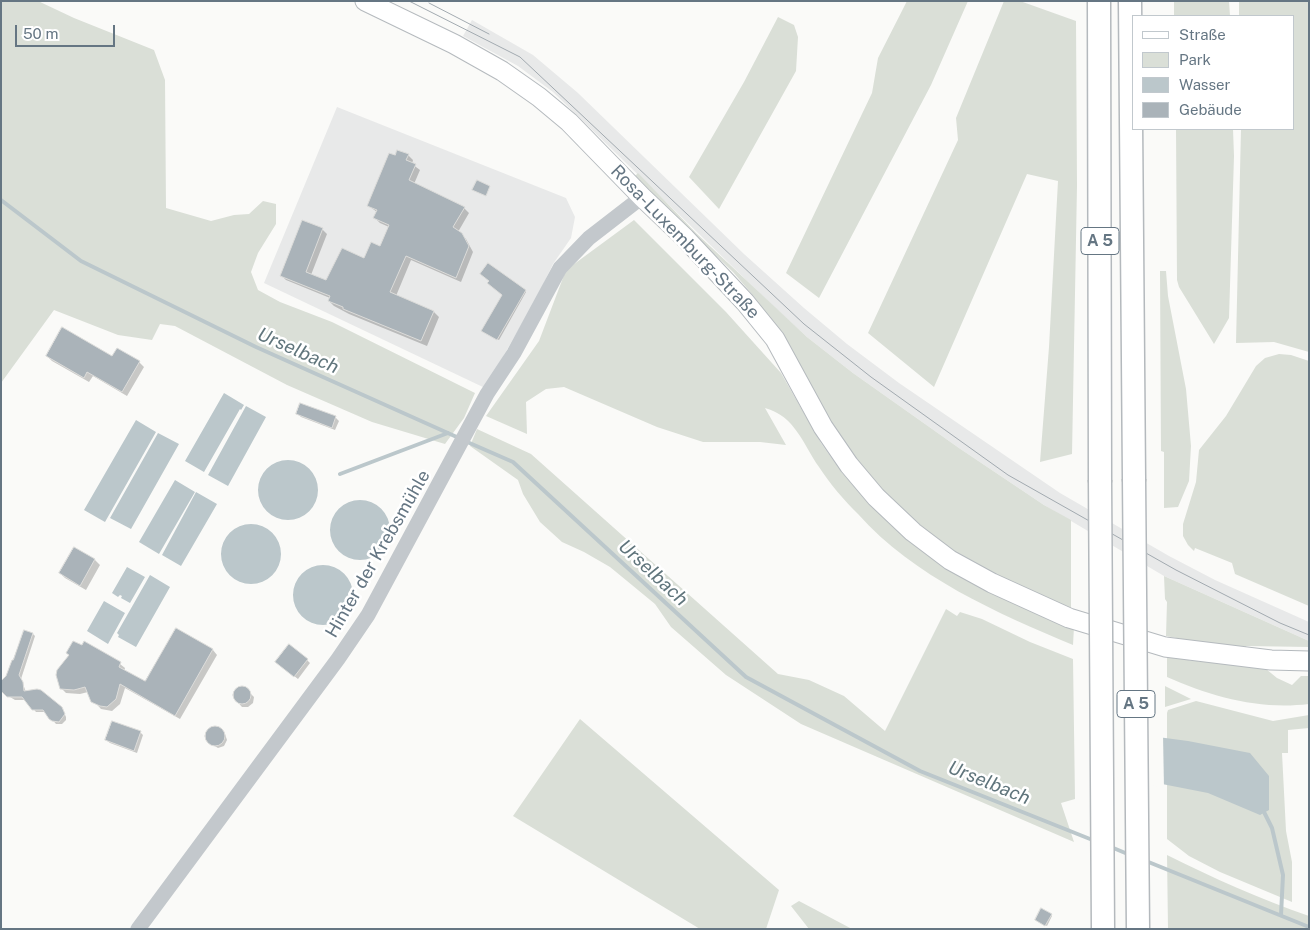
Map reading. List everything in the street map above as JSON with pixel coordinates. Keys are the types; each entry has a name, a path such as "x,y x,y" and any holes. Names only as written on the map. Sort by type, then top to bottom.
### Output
{"highway":[{"name":"A 5","path":"1099,1 1100,480 1104,929"},
{"name":"A 5","path":"1130,1 1138,929"}],"main road":[{"name":"Rosa-Luxemburg-Straße","path":"365,1 454,44 502,71 539,97 569,122 685,238 745,302 775,339 823,427 849,465 876,497 913,532 950,560 992,583 1069,618 1165,647 1271,660 1309,661"}],"street":[{"name":"Hinter der Krebsmühle","path":"138,929 338,659 368,615 487,394 514,353 560,268 589,238 642,197"}],"shaded area":[{"path":"472,20 533,55 578,93 744,254 847,344 899,383 1060,493 1169,556 1215,580 1309,622 1309,641 1164,576 1044,505 853,373 807,337 773,306 553,92 518,66 463,36"},
{"path":"337,107 566,198 575,217 571,238 553,264 535,301 485,388 264,283"}],"green space":[{"path":"1,1 38,1 74,18 154,50 165,80 166,208 211,221 234,215 249,214 263,201 276,204 276,224 258,253 251,272 258,290 280,302 332,322 475,393 464,418 445,444 372,422 287,385 175,326 160,324 152,340 118,335 54,310 1,383"},
{"path":"907,1 968,1 931,85 819,298 786,273 872,93 878,58"},
{"path":"1004,1 1020,1 1076,21 1077,186 1072,454 1040,462 1049,347 1058,181 1027,174 934,387 868,333 958,140 956,118"},
{"path":"1174,1 1229,1 1230,15 1174,15"},
{"path":"1239,1 1309,1 1309,352 1274,342 1236,343 1241,130 1295,130 1295,15 1239,15"},
{"path":"778,17 794,25 798,37 796,71 719,209 689,177 744,82"},
{"path":"1176,130 1233,130 1234,156 1229,318 1214,344 1179,287 1177,280"},
{"path":"638,173 696,233 807,337 853,373 959,448 1044,505 1071,520 1071,608 1017,585 954,552 925,531 883,494 845,447 767,315 751,293 733,272 634,177"},
{"path":"634,220 726,312 781,373 821,443 843,474 873,507 915,545 1074,627 1073,645 986,606 931,575 905,557 880,536 832,486 791,424 784,417 765,408 786,445 760,442 703,442 657,427 564,387 546,389 526,402 527,434 486,416 539,341 566,270"},
{"path":"1160,271 1166,271 1168,296 1186,389 1191,446 1189,481 1178,507 1164,508 1164,452 1161,451"},
{"path":"1279,354 1291,355 1309,361 1309,606 1235,574 1232,563 1195,548 1194,551 1183,536 1183,524 1196,482 1199,450 1226,416 1256,366 1265,358"},
{"path":"477,429 531,454 778,674 809,680 844,696 885,731 946,609 957,616 960,612 982,619 1030,642 1073,659 1075,799 1061,803 1074,842 801,724 726,675 671,627 655,604 610,567 562,542 540,522 523,494 518,480 470,446"},
{"path":"1164,576 1309,641 1309,647 1246,646 1246,650 1166,636 1167,602 1165,599"},
{"path":"1167,655 1188,660 1266,669 1277,678 1292,685 1301,676 1309,676 1309,704 1272,705 1254,703 1201,691 1167,677"},
{"path":"1165,686 1191,699 1165,707"},
{"path":"1196,701 1273,721 1309,715 1309,728 1288,730 1288,753 1282,753 1286,831 1292,862 1292,902 1220,872 1189,856 1167,839 1167,713 1168,710"},
{"path":"580,719 779,890 766,929 700,929 513,816"},
{"path":"1167,855 1237,888 1309,916 1309,929 1168,929"},
{"path":"799,901 852,929 809,929 791,906"}],"water":[{"path":"224,393 244,405 204,472 185,461"},
{"path":"246,406 266,417 228,486 208,475"},
{"path":"136,420 156,432 105,522 84,510"},
{"path":"158,433 179,444 131,529 110,518"},
{"path":"282,460 294,460 305,465 313,473 318,484 316,502 305,515 294,520 282,520 271,515 263,507 258,496 258,484 263,473 271,465"},
{"path":"175,480 195,492 159,554 139,542"},
{"path":"196,492 217,504 181,566 162,555"},
{"path":"354,500 366,500 377,505 385,513 390,524 388,542 377,555 366,560 354,560 343,555 335,547 330,536 330,524 335,513 343,505"},
{"path":"245,524 257,524 268,529 276,537 281,548 279,566 268,579 257,584 245,584 234,579 226,571 221,560 221,548 226,537 234,529"},
{"path":"317,565 329,565 340,570 348,578 353,589 351,607 340,620 329,625 317,625 306,620 298,612 293,601 293,589 298,578 306,570"},
{"path":"127,567 145,577 130,603 121,598 122,596 118,597 112,593"},
{"path":"150,575 170,587 136,647 118,637 117,633"},
{"path":"104,601 125,613 108,644 87,631"},
{"path":"1150,736 1250,753 1269,776 1269,810 1260,815 1208,793 1111,774"}],"pier":[{"path":"1149,733 1163,735 1164,788 1110,776 1105,750"}],"building":[{"path":"397,150 409,154 406,160 416,164 409,180 465,207 453,227 462,233 469,246 456,278 406,256 390,292 434,311 421,341 343,309 343,307 328,301 330,296 280,276 302,220 323,228 306,272 326,280 342,248 364,258 371,242 380,246 389,225 373,218 377,210 367,206 389,153 395,155"},
{"path":"477,180 490,186 486,196 472,190"},
{"path":"488,263 526,290 497,340 481,331 502,295 487,283 489,281 480,274"},
{"path":"62,327 112,356 117,348 140,361 122,392 87,372 84,378 46,356"},
{"path":"300,403 336,416 332,428 296,414"},
{"path":"74,547 95,559 80,586 59,573"},
{"path":"176,628 213,649 175,716 120,684 116,699 107,707 91,702 85,687 74,690 60,689 56,675 57,670 69,655 66,653 73,641 82,645 84,641 121,662 119,667 145,681"},
{"path":"24,630 33,633 19,675 23,682 24,691 41,690 62,707 65,714 59,722 49,719 43,710 32,710 22,697 7,697 1,691 1,681 6,676"},
{"path":"289,644 308,659 294,677 275,662"},
{"path":"238,686 246,686 251,691 249,702 238,704 233,699 233,691"},
{"path":"112,721 141,731 134,751 105,740"},
{"path":"215,726 222,729 225,736 222,743 215,746 208,743 205,736 208,729"},
{"path":"1041,908 1052,914 1045,926 1035,920"}],"waterway":[{"name":"Urselbach","path":"1,200 81,261 256,347 459,438"},
{"path":"340,474 448,433"},
{"name":"Urselbach","path":"465,441 513,462 746,677 920,771 1095,841"},
{"path":"1264,812 1272,828 1283,875 1281,915"},
{"name":"Urselbach","path":"1111,847 1130,855"},
{"name":"Urselbach","path":"1146,861 1309,927"}],"tram line":[{"path":"409,1 520,57 804,324 871,377 1008,475 1176,570 1280,623 1309,635"},
{"path":"429,3 489,34"}]}
